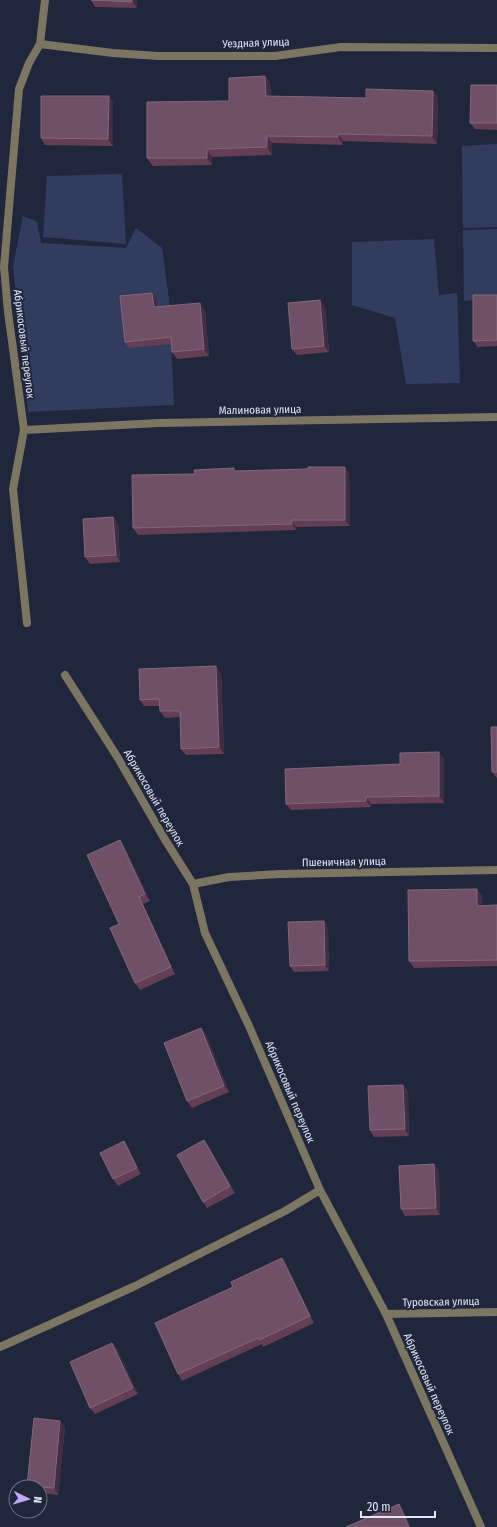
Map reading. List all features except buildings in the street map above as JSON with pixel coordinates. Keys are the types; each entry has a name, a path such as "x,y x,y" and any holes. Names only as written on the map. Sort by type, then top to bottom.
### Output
{"street":[{"name":"Абрикосовый переулок","path":"27,623 12,489 24,430 8,312 4,267 19,89 29,63 40,44 45,0"},
{"name":"Уездная улица","path":"40,44 113,53 158,56 275,56 341,46 497,48"},
{"name":"Малиновая улица","path":"24,430 159,423 497,418"},
{"name":"Абрикосовый переулок","path":"65,675 118,758 164,838 193,884 205,933 249,1026 320,1190 386,1314 482,1527"},
{"name":"Пшеничная улица","path":"193,884 229,877 280,874 497,870"},
{"path":"0,1347 133,1287 285,1211 320,1190"},
{"name":"Туровская улица","path":"386,1314 497,1312"}],"shaded area":[{"path":"497,144 497,227 463,228 462,146"},
{"path":"122,174 126,244 43,237 47,176"},
{"path":"23,216 37,222 41,243 126,248 136,228 162,248 169,299 174,405 28,412 13,266"},
{"path":"497,229 497,298 464,301 463,230"},
{"path":"434,239 439,295 457,293 460,383 406,384 395,318 352,305 352,242"}]}
